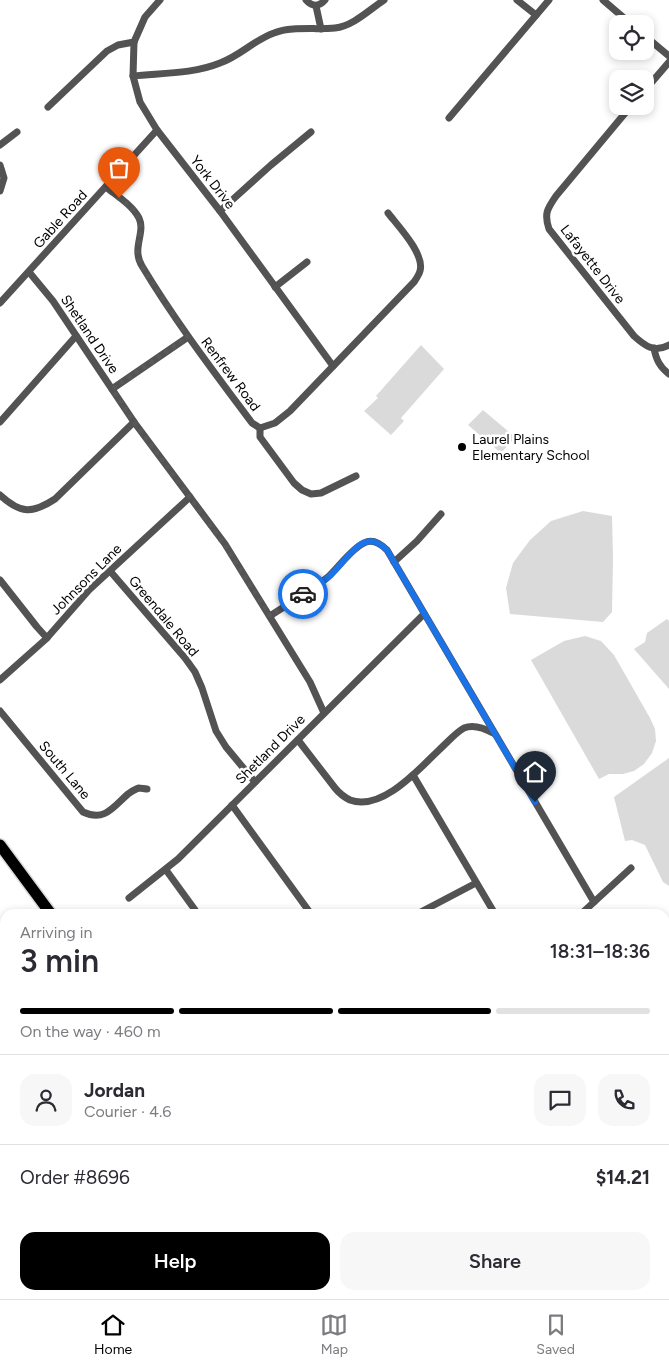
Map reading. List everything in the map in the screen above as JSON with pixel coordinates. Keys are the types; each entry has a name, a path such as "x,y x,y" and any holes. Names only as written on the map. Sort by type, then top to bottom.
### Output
{"main road":[{"path":"0,845 47,909"}],"street":[{"name":"York Drive","path":"160,0 146,17 134,42 133,76 140,102 157,130 220,211 333,366"},
{"path":"306,0 309,4 316,6 325,0"},
{"path":"133,76 195,70 221,63 262,38 276,32 336,28 354,22 384,0"},
{"path":"518,0 536,15"},
{"path":"449,118 548,0"},
{"path":"602,0 620,15"},
{"path":"316,6 321,29"},
{"path":"48,108 107,51 118,45 134,42"},
{"path":"654,44 669,56"},
{"path":"654,80 669,62"},
{"name":"Lafayette Drive","path":"624,115 556,196 547,209 546,219 549,229 634,336 644,345 654,348"},
{"name":"Gable Road","path":"0,303 157,130"},
{"path":"0,145 17,132"},
{"path":"220,211 310,132"},
{"path":"0,165 4,178 0,191"},
{"name":"Renfrew Road","path":"106,187 133,209 140,220 141,231 137,250 140,264 188,337 252,423 260,428 275,423 290,411 414,282 420,271 420,259 413,246 388,212"},
{"path":"275,287 307,262"},
{"name":"Shetland Drive","path":"29,272 53,301 134,422 224,544 310,682 324,713 178,859 129,898"},
{"path":"0,422 76,336"},
{"path":"112,389 188,337"},
{"path":"667,346 654,348 655,357 660,367 669,374"},
{"path":"0,494 16,507 28,510 42,508 55,499 134,422"},
{"path":"260,428 260,437 294,484 302,490 311,494 320,493 356,476"},
{"name":"Johnsons Lane","path":"0,680 47,638 89,590 190,497"},
{"path":"394,562 417,541 441,514"},
{"path":"270,616 326,579 365,542 373,541 380,543 387,550 594,902"},
{"name":"Greendale Road","path":"110,571 185,658 202,688 216,731 226,747 255,782"},
{"path":"0,580 47,638"},
{"path":"324,713 424,614"},
{"name":"South Lane","path":"0,711 83,812 92,816 100,816 132,791 139,788 147,789"},
{"path":"298,740 342,795 351,800 362,802 375,800 388,794 413,775 455,735 465,728 475,726 486,728 496,735"},
{"path":"413,775 492,909"},
{"path":"232,805 307,909"},
{"path":"586,909 631,868"},
{"path":"166,870 194,909"},
{"path":"427,909 476,883"}],"shaded area":[{"path":"421,345 444,369 401,418 404,421 391,435 364,411 378,398 376,396"},
{"path":"483,410 515,437 501,453 468,425"},
{"path":"583,511 612,516 612,612 603,622 510,614 506,588 513,563 530,540 551,521"},
{"path":"667,619 669,621 669,689 634,649 645,642 647,633"},
{"path":"585,636 601,641 614,655 655,729 656,741 652,753 644,764 634,771 623,774 609,774 599,779 531,660 564,641"},
{"path":"669,758 669,886 663,882 645,845 632,840 625,841 614,797"}],"way so far":[{"path":"119,198 133,209 140,220 141,231 137,250 140,264 188,337 112,389 224,544 270,616 303,594"}],"place":[{"name":"Laurel Plains Elementary School","path":"462,447"}],"route":[{"path":"303,594 326,579 365,542 373,541 380,543 387,550 535,802"}]}
